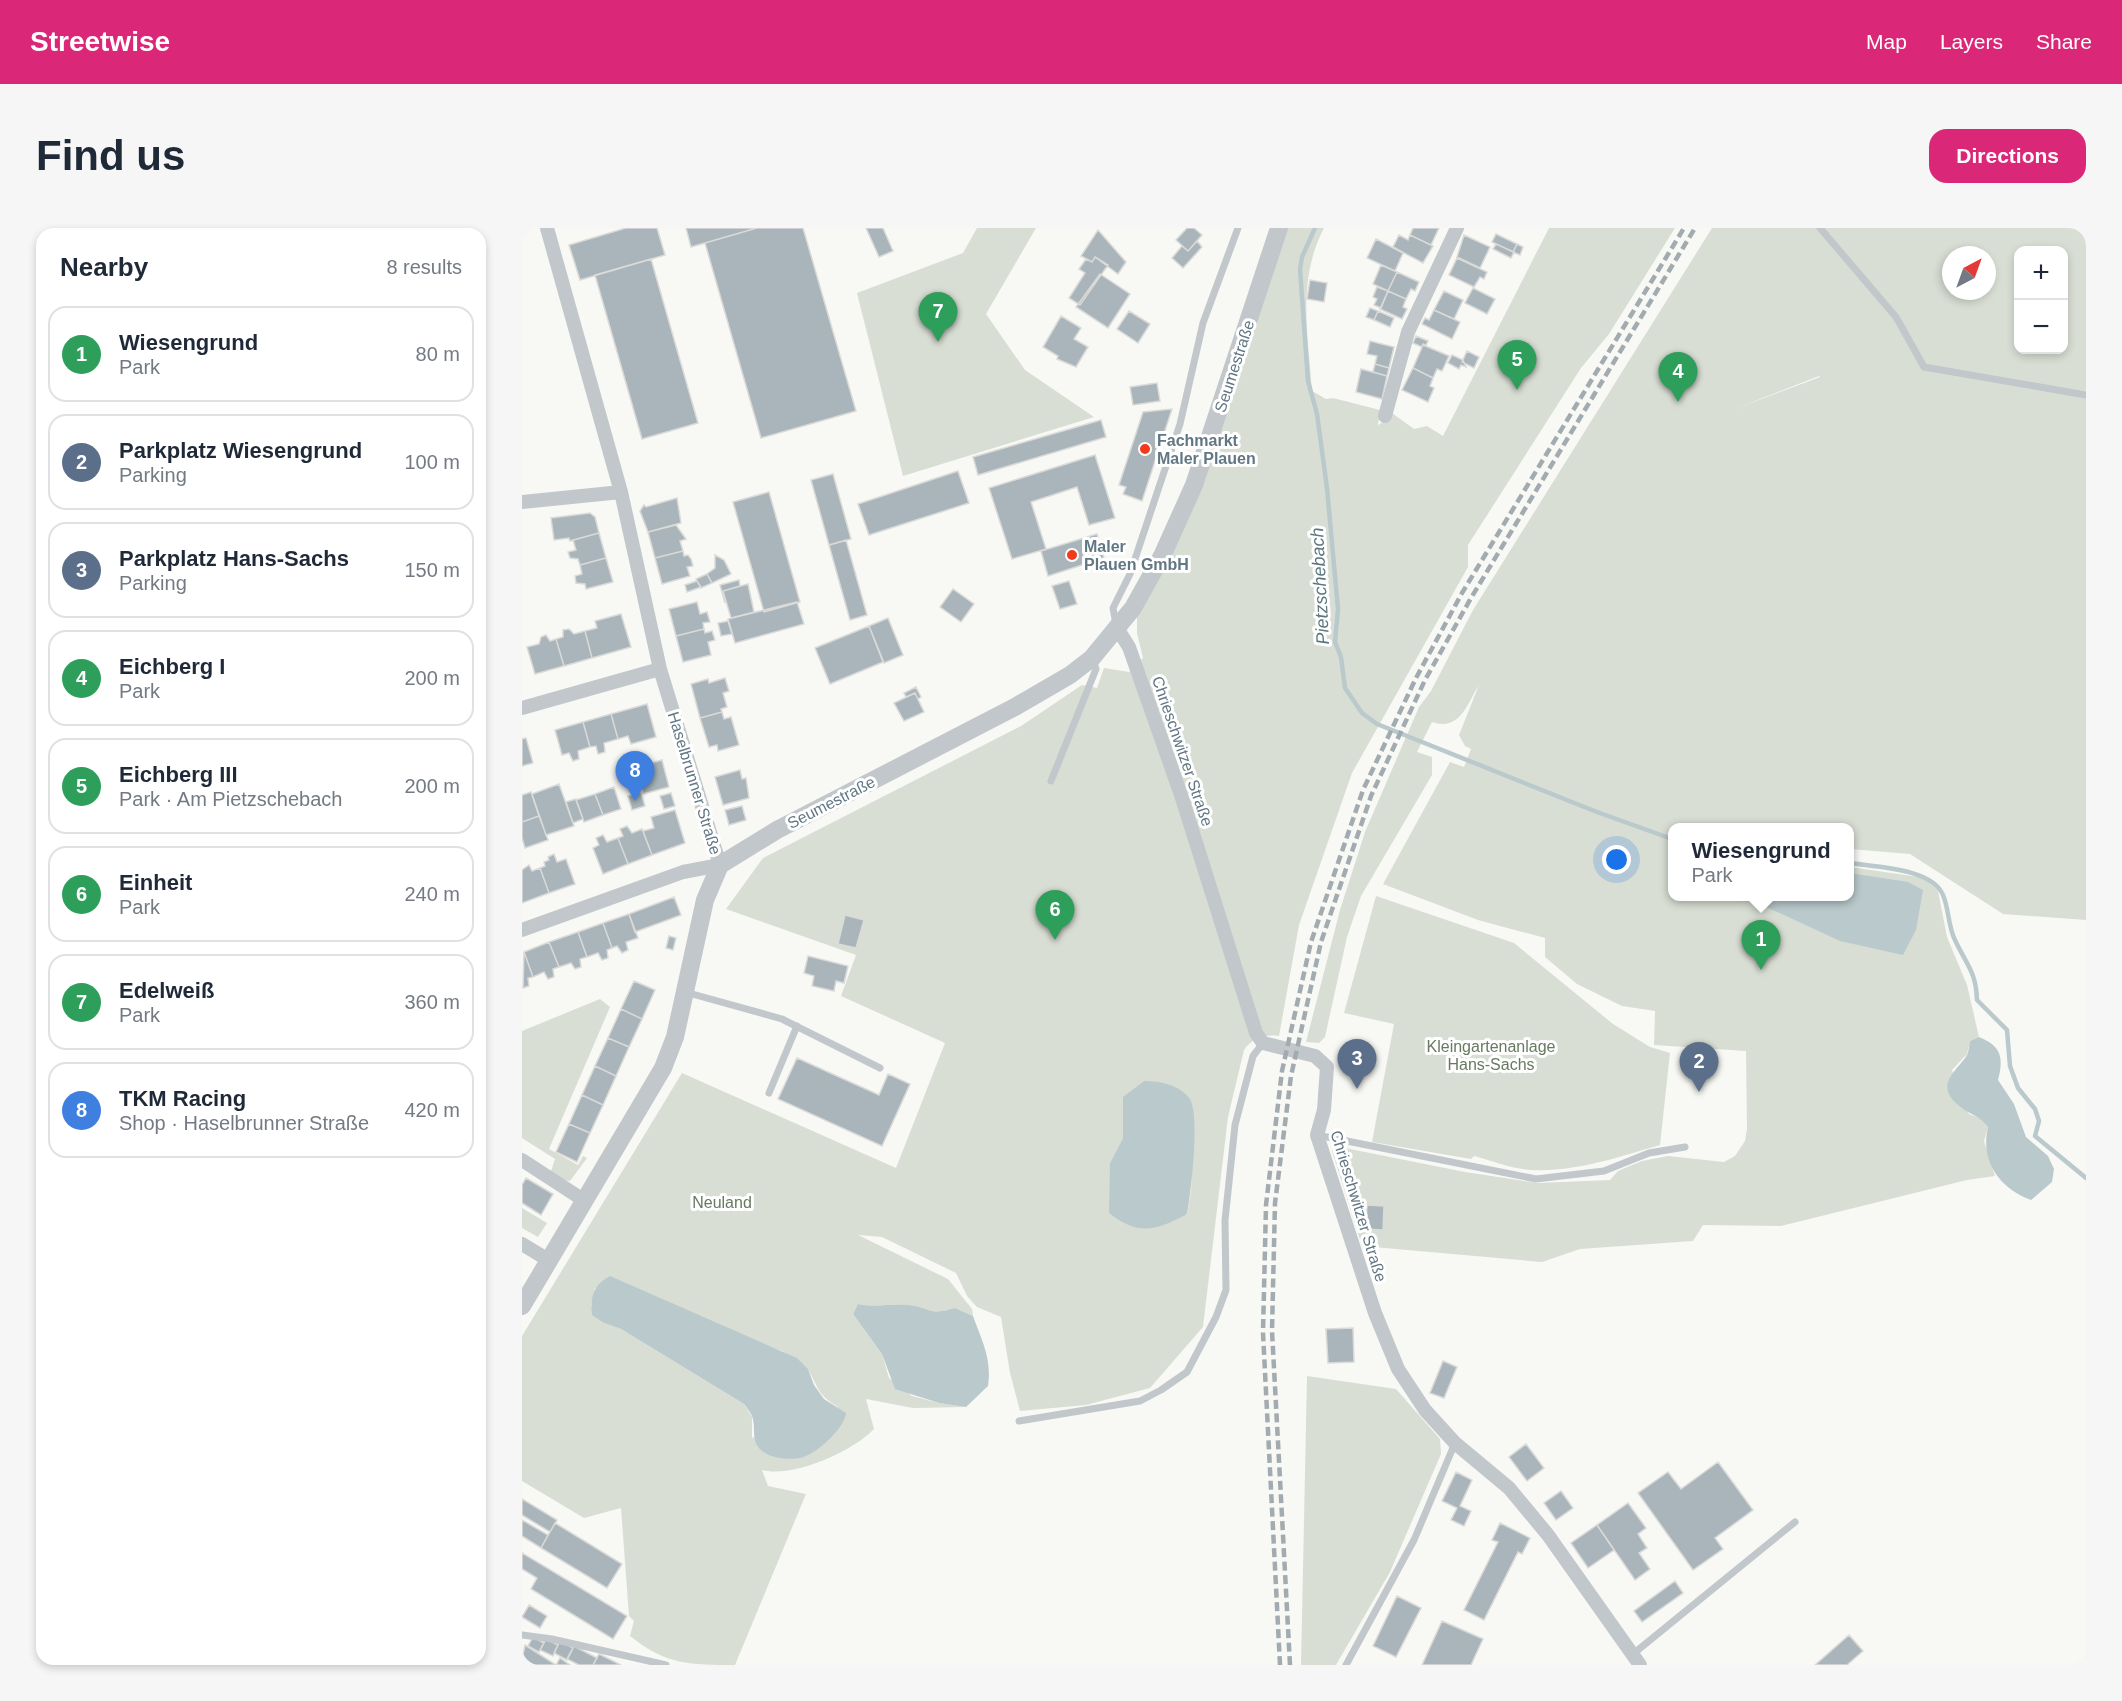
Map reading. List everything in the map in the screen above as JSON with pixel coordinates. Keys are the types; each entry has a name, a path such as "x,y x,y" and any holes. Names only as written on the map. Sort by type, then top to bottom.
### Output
{"street":[{"name":"Haselbrunner Straße","path":"522,1306 663,1068 675,1037 705,900 720,865 660,669 621,492 547,228"},
{"name":"Seumestraße","path":"522,930 682,872 720,865 777,830 1015,707 1070,675 1092,657 1133,608 1163,554 1194,485 1279,228"},
{"path":"1385,416 1408,332 1457,228"},
{"path":"522,502 621,492"},
{"name":"Chrieschwitzer Straße","path":"1117,628 1129,646 1181,795 1256,1033 1263,1043 1315,1056 1327,1067 1324,1110 1317,1135 1375,1312 1398,1369 1425,1410 1455,1443 1509,1488 1548,1534 1637,1660"},
{"path":"522,708 660,669"},
{"path":"522,1160 585,1201"},
{"path":"522,1244 550,1261"}],"lane":[{"path":"1117,628 1113,608 1130,574 1180,424 1203,323 1238,228"},
{"path":"1820,228 1896,317 1924,367 2086,395"},
{"path":"1051,781 1096,669 1092,657"},
{"path":"685,992 782,1019 880,1068"},
{"path":"769,1093 797,1026"},
{"path":"1018,1421 1140,1401 1187,1372 1216,1317 1226,1290 1225,1220 1235,1125 1253,1056 1263,1043"},
{"path":"1317,1135 1350,1139 1374,1148 1536,1179 1604,1171 1649,1153 1685,1147"},
{"path":"1346,1665 1414,1540 1455,1443"},
{"path":"1637,1660 1795,1522"},
{"path":"522,1635 552,1639 666,1665"}],"green space":[{"path":"977,228 1036,228 986,314 1025,370 1094,417 903,476 857,293 963,253"},
{"name":"Neuland","path":"1287,228 1324,228 1310,267 1307,287 1306,308 1312,391 1326,399 1333,398 1380,410 1378,425 1387,420 1389,411 1414,429 1427,426 1443,436 1549,228 1675,228 1609,334 1581,368 1468,545 1468,567 1352,773 1299,925 1279,1036 1260,1038 1251,1042 1244,1050 1228,1117 1203,1327 1150,1388 1086,1405 1020,1411 1010,1373 1001,1317 977,1307 967,1296 956,1273 882,1237 858,1235 948,1279 972,1309 973,1316 955,1308 934,1311 909,1305 858,1304 853,1314 882,1354 889,1378 912,1396 966,1407 913,1408 866,1399 874,1429 864,1438 837,1454 805,1467 775,1471 762,1470 768,1486 806,1494 735,1665 691,1663 655,1653 630,1636 634,1621 629,1616 621,1508 584,1518 522,1481 522,1336 682,1073 896,1168 945,1043 841,996 856,955 726,909 763,858 1021,726 1082,685 1097,688 1104,668 1129,672 1143,658 1137,633 1137,612","holes":["1144,1081 1194,1126 1191,1190 1187,1215 1110,1163 1123,1138 1124,1097","595,1288 782,1351 807,1368 823,1395 838,1407 752,1438 752,1417 744,1404 621,1329 604,1323 591,1305"]},
{"path":"1712,228 2086,228 2086,920 2003,914 1910,854 1854,849 1854,823 1668,823 1668,901 1854,901 1854,868 1919,877 1931,882 1938,891 1947,937 1967,985 1979,1037 1970,1041 1967,1054 1952,1070 1969,1114 1983,1119 1988,1127 1984,1141 1995,1176 1967,1180 1781,1226 1703,1225 1693,1241 1580,1249 1542,1262 1362,1246 1332,1151 1335,1146 1465,1172 1538,1183 1610,1180 1618,1171 1642,1161 1668,1156 1724,1162 1735,1156 1745,1141 1747,1129 1746,1051 1654,1045 1655,1011 1622,1006 1577,984 1545,957 1545,938 1478,920 1383,884 1450,762 1464,767 1471,749 1465,746 1459,735 1479,685 1456,720 1442,724 1432,722 1417,752 1432,757 1432,775 1361,896 1347,937 1325,1037 1319,1043 1306,1042 1340,910 1365,832 1419,707 1431,691 1473,610","holes":["1819,376 1820,377 1735,409"]},
{"name":"Kleingartenanlage Hans-Sachs","path":"1376,896 1514,943 1613,1024 1650,1047 1670,1053 1660,1145 1581,1166 1532,1170 1474,1156 1471,1159 1372,1142 1394,1024 1344,1013"},
{"path":"600,999 610,1007 549,1149 578,1165 583,1156 587,1158 570,1181 562,1180 551,1171 555,1159 522,1138 522,1031"},
{"path":"522,1208 547,1223 538,1237 522,1228"},
{"path":"1307,1376 1396,1389 1440,1439 1441,1454 1390,1572 1336,1665 1301,1665"}],"shaded area":[{"path":"1854,874 1908,882 1923,890 1916,930 1903,955 1840,941 1754,901 1854,901"},
{"path":"1979,1037 1992,1044 1999,1053 2001,1065 1998,1080 2014,1104 2026,1137 2048,1156 2054,1169 2052,1182 2031,1200 2001,1181 1994,1172 1987,1151 1988,1127 1950,1097 1948,1084 1950,1078 1967,1055 1970,1041"},
{"path":"1144,1081 1169,1085 1186,1094 1193,1108 1194,1121 1192,1173 1187,1214 1166,1224 1147,1229 1129,1225 1109,1213 1110,1163 1123,1138 1123,1097"},
{"path":"610,1276 797,1358 808,1369 814,1385 824,1399 846,1413 845,1419 824,1444 806,1456 785,1459 765,1453 755,1441 752,1416 744,1404 621,1329 604,1323 592,1315 594,1292 600,1283"},
{"path":"858,1304 909,1305 934,1311 955,1308 973,1316 989,1367 988,1386 966,1407 939,1403 895,1389 882,1354 853,1314"}],"building":[{"path":"626,228 657,228 665,255 580,280 569,245"},
{"path":"686,228 757,228 691,247"},
{"path":"757,228 803,228 856,411 761,438 705,243"},
{"path":"866,228 883,228 893,251 879,257"},
{"path":"1187,228 1194,228 1202,235 1188,251 1176,240"},
{"path":"1413,228 1439,228 1431,245 1410,235"},
{"path":"1098,230 1126,262 1118,274 1095,257 1092,262 1081,256"},
{"path":"1496,234 1517,244 1513,252 1492,242"},
{"path":"1399,235 1408,240 1410,235 1433,246 1423,263 1393,247"},
{"path":"1464,235 1490,247 1480,268 1457,257"},
{"path":"1376,239 1403,253 1395,271 1367,258"},
{"path":"1197,241 1202,247 1183,268 1172,258 1182,246 1188,251"},
{"path":"1496,244 1514,252 1511,258 1493,249"},
{"path":"1517,244 1523,247 1520,255 1513,252"},
{"path":"1095,257 1108,265 1080,305 1069,298 1085,273 1079,269 1086,259 1092,262"},
{"path":"1457,258 1487,272 1484,279 1480,277 1474,287 1449,275"},
{"path":"651,259 698,423 642,439 595,275"},
{"path":"1381,265 1397,272 1388,291 1373,284"},
{"path":"1397,272 1419,282 1415,291 1411,289 1406,299 1388,291"},
{"path":"1100,274 1130,294 1108,328 1076,307"},
{"path":"1310,280 1327,283 1324,302 1307,299"},
{"path":"1377,287 1388,291 1381,308 1374,305 1377,299 1373,297"},
{"path":"1473,288 1495,299 1487,314 1465,303"},
{"path":"1388,291 1406,299 1403,307 1407,309 1402,319 1380,309"},
{"path":"1444,291 1463,300 1454,319 1434,310"},
{"path":"1370,308 1378,311 1374,320 1366,317"},
{"path":"1434,310 1460,322 1452,339 1422,324 1425,318 1429,320"},
{"path":"1129,311 1150,324 1138,343 1117,329"},
{"path":"1378,311 1394,318 1390,327 1374,320"},
{"path":"1061,316 1081,328 1074,339 1088,347 1076,367 1057,359 1058,356 1043,347"},
{"path":"1416,336 1428,341 1426,345 1423,344 1422,347 1413,343"},
{"path":"1370,341 1394,347 1389,368 1375,364 1377,356 1367,354"},
{"path":"1423,345 1449,356 1442,371 1437,369 1433,378 1413,368"},
{"path":"1467,351 1479,357 1474,368 1462,362"},
{"path":"1452,355 1463,360 1466,367 1461,365 1459,369 1448,363"},
{"path":"1375,364 1389,368 1387,376 1373,372"},
{"path":"1413,368 1433,378 1430,386 1434,388 1428,402 1402,390"},
{"path":"1361,369 1387,376 1382,399 1356,392"},
{"path":"1157,383 1160,401 1133,405 1130,387"},
{"name":"Fachmarkt Maler Plauen","path":"1172,409 1142,501 1123,494 1126,487 1119,485 1143,412"},
{"path":"1101,420 1106,437 978,475 973,457"},
{"path":"1095,455 1115,518 1089,525 1077,487 1031,502 1046,549 1012,559 989,488"},
{"path":"958,471 969,503 869,535 858,504"},
{"path":"833,474 851,539 829,545 811,480"},
{"path":"769,492 800,602 764,612 733,502"},
{"path":"677,498 681,523 648,532 640,511 644,505 646,507"},
{"path":"590,513 595,517 599,533 570,541 569,538 554,540 551,518"},
{"path":"676,525 686,539 680,541 683,551 655,558 648,532"},
{"path":"599,533 606,558 580,565 578,559 570,558 568,552 576,550 573,540"},
{"name":"Maler Plauen GmbH","path":"1097,534 1104,558 1048,576 1041,551"},
{"path":"846,540 867,615 850,620 829,545"},
{"path":"683,551 684,556 688,555 691,559 693,566 687,567 690,576 662,584 655,558"},
{"path":"715,555 724,560 731,574 712,583 707,574 715,568"},
{"path":"606,558 613,582 586,589 585,584 576,583 575,576 582,574 580,565"},
{"path":"707,574 712,583 701,588 696,579"},
{"path":"739,580 740,586 723,591 725,603 720,585"},
{"path":"697,581 701,587 687,592 685,585"},
{"path":"1069,581 1077,604 1060,609 1052,586"},
{"path":"748,584 754,612 731,618 723,591"},
{"path":"953,589 974,604 961,622 940,607"},
{"path":"697,602 700,614 707,612 710,622 703,623 704,629 676,636 669,609"},
{"path":"797,602 804,624 735,643 728,619"},
{"path":"621,614 631,647 592,658 585,631 597,628 595,621"},
{"path":"888,618 903,655 884,663 869,626"},
{"path":"728,621 732,634 721,636 718,623"},
{"path":"869,626 883,662 830,684 815,648"},
{"path":"569,629 574,634 585,631 592,658 564,666 556,639 563,637 563,630"},
{"path":"704,629 705,633 712,631 715,640 708,642 711,655 683,662 676,636"},
{"path":"546,635 550,641 556,639 564,666 535,674 527,647 539,644 541,637"},
{"path":"725,678 729,691 723,693 727,707 721,709 722,712 700,718 691,684 708,679 709,683"},
{"path":"916,687 921,697 918,699 915,693 906,697 904,693"},
{"path":"915,693 924,712 904,721 894,703"},
{"path":"647,704 656,737 631,744 628,736 618,739 611,714"},
{"path":"722,712 724,719 731,717 739,745 718,751 717,745 709,747 700,718"},
{"path":"611,714 618,739 604,743 605,752 598,754 596,746 590,747 583,722"},
{"path":"583,722 590,747 578,751 579,759 573,761 569,753 562,755 555,730"},
{"path":"526,738 533,763 522,766 522,739"},
{"path":"662,760 669,787 643,794 636,767"},
{"path":"740,770 742,779 746,778 749,798 723,805 715,777"},
{"path":"559,784 574,826 546,835 532,794"},
{"path":"614,787 621,809 603,815 595,794"},
{"path":"531,792 539,816 522,822 522,795"},
{"path":"641,792 645,806 632,810 628,796"},
{"path":"671,793 675,806 664,809 660,796"},
{"path":"595,794 603,815 584,822 576,800"},
{"path":"576,799 583,819 573,823 566,802"},
{"path":"742,806 746,820 729,825 725,810"},
{"path":"675,810 685,843 652,855 643,831 654,828 651,817"},
{"path":"539,816 548,840 525,848 522,838 522,822"},
{"path":"627,826 632,833 642,829 652,855 628,864 618,838 623,836 620,829"},
{"path":"603,835 607,842 618,838 628,864 603,874 593,848 599,845 596,838"},
{"path":"554,854 557,862 566,859 575,884 549,893 540,868 545,866 544,862 549,860 548,857"},
{"path":"529,865 532,871 540,868 549,893 522,903 522,870"},
{"path":"674,897 681,915 635,932 629,914"},
{"path":"629,914 638,938 626,942 628,950 622,953 617,946 612,948 603,923"},
{"path":"845,915 864,920 856,948 838,944"},
{"path":"603,923 612,948 607,950 608,958 602,960 598,953 587,957 578,932"},
{"path":"578,932 587,957 580,959 581,967 575,969 571,963 559,967 549,942"},
{"path":"669,936 676,938 673,950 666,948"},
{"path":"549,942 559,967 553,969 554,977 548,979 544,972 533,977 524,952"},
{"path":"524,952 533,977 528,978 529,986 523,988"},
{"path":"808,956 848,966 844,983 836,981 834,991 812,986 814,976 804,973"},
{"path":"634,981 655,990 642,1019 621,1009"},
{"path":"621,1009 642,1019 629,1047 608,1038"},
{"path":"608,1038 629,1047 616,1076 595,1066"},
{"path":"797,1058 879,1095 888,1074 910,1084 882,1146 778,1099"},
{"path":"595,1066 616,1076 603,1105 582,1095"},
{"path":"582,1095 603,1105 590,1133 569,1124"},
{"path":"569,1124 590,1133 577,1162 556,1152"},
{"path":"526,1178 553,1194 541,1215 522,1203 522,1185"},
{"path":"1367,1205 1384,1206 1383,1230 1366,1229"},
{"path":"1353,1328 1354,1362 1328,1363 1326,1329"},
{"path":"1443,1361 1457,1367 1444,1398 1430,1393"},
{"path":"1526,1444 1544,1468 1527,1481 1509,1457"},
{"path":"1718,1462 1753,1510 1715,1538 1723,1549 1693,1570 1638,1493 1668,1472 1681,1489"},
{"path":"1456,1472 1472,1480 1460,1506 1471,1511 1464,1526 1451,1520 1457,1508 1442,1501"},
{"path":"1561,1491 1573,1508 1556,1520 1544,1503"},
{"path":"522,1499 557,1520 550,1532 522,1515"},
{"path":"1628,1503 1646,1528 1638,1534 1647,1548 1639,1553 1650,1569 1635,1580 1597,1525"},
{"path":"522,1520 548,1535 541,1548 522,1536"},
{"path":"555,1523 622,1564 607,1588 541,1548"},
{"path":"1500,1523 1530,1538 1522,1554 1518,1552 1484,1620 1464,1610 1498,1542 1492,1540"},
{"path":"1597,1525 1614,1550 1588,1568 1571,1543"},
{"path":"522,1553 627,1616 613,1639 531,1589 537,1578 522,1569"},
{"path":"1675,1581 1683,1593 1642,1622 1634,1611"},
{"path":"1397,1596 1421,1608 1396,1657 1373,1646"},
{"path":"529,1605 547,1616 540,1628 522,1617"},
{"path":"1442,1621 1483,1639 1471,1665 1422,1665"},
{"path":"1849,1635 1863,1651 1847,1665 1815,1665"},
{"path":"533,1637 544,1643 539,1652 528,1646"},
{"path":"546,1639 558,1645 553,1656 540,1650"},
{"path":"560,1641 573,1648 567,1660 554,1653"},
{"path":"525,1645 556,1665 530,1665 522,1660"},
{"path":"574,1646 597,1658 593,1665 579,1665 567,1659"},
{"path":"599,1654 621,1665 593,1665"},
{"path":"560,1658 570,1665 556,1665"}],"waterway":[{"name":"Pietzschebach","path":"1315,228 1302,257 1300,269 1308,381 1317,414 1327,488 1338,609 1335,642 1341,657 1345,688 1362,713 1377,724 1597,812 1668,838"},
{"name":"Pietzschebach","path":"1854,864 1902,870 1927,879 1937,886 1945,900 1953,935 1975,982 1977,1000 2007,1030 2010,1066 2018,1088 2035,1109 2039,1121 2035,1136 2086,1178"}],"railway":[{"path":"1280,1665 1263,1333 1266,1205 1282,1071 1311,942 1363,790 1416,678 1462,593 1684,228"},
{"path":"1290,1665 1272,1331 1275,1203 1291,1076 1321,942 1371,796 1425,680 1471,598 1695,228"}],"place":[{"name":"Edelweiß","path":"938,342"},
{"name":"Eichberg III","path":"1517,390"},
{"name":"Eichberg I","path":"1678,402"},
{"name":"Fachmarkt Maler Plauen","path":"1145,449"},
{"name":"Maler Plauen GmbH","path":"1072,555"},
{"name":"TKM Racing","path":"635,801"},
{"name":"Einheit","path":"1055,940"},
{"name":"Wiesengrund","path":"1761,970"},
{"name":"Parkplatz Hans-Sachs","path":"1357,1089"},
{"name":"Parkplatz Wiesengrund","path":"1699,1092"}]}
